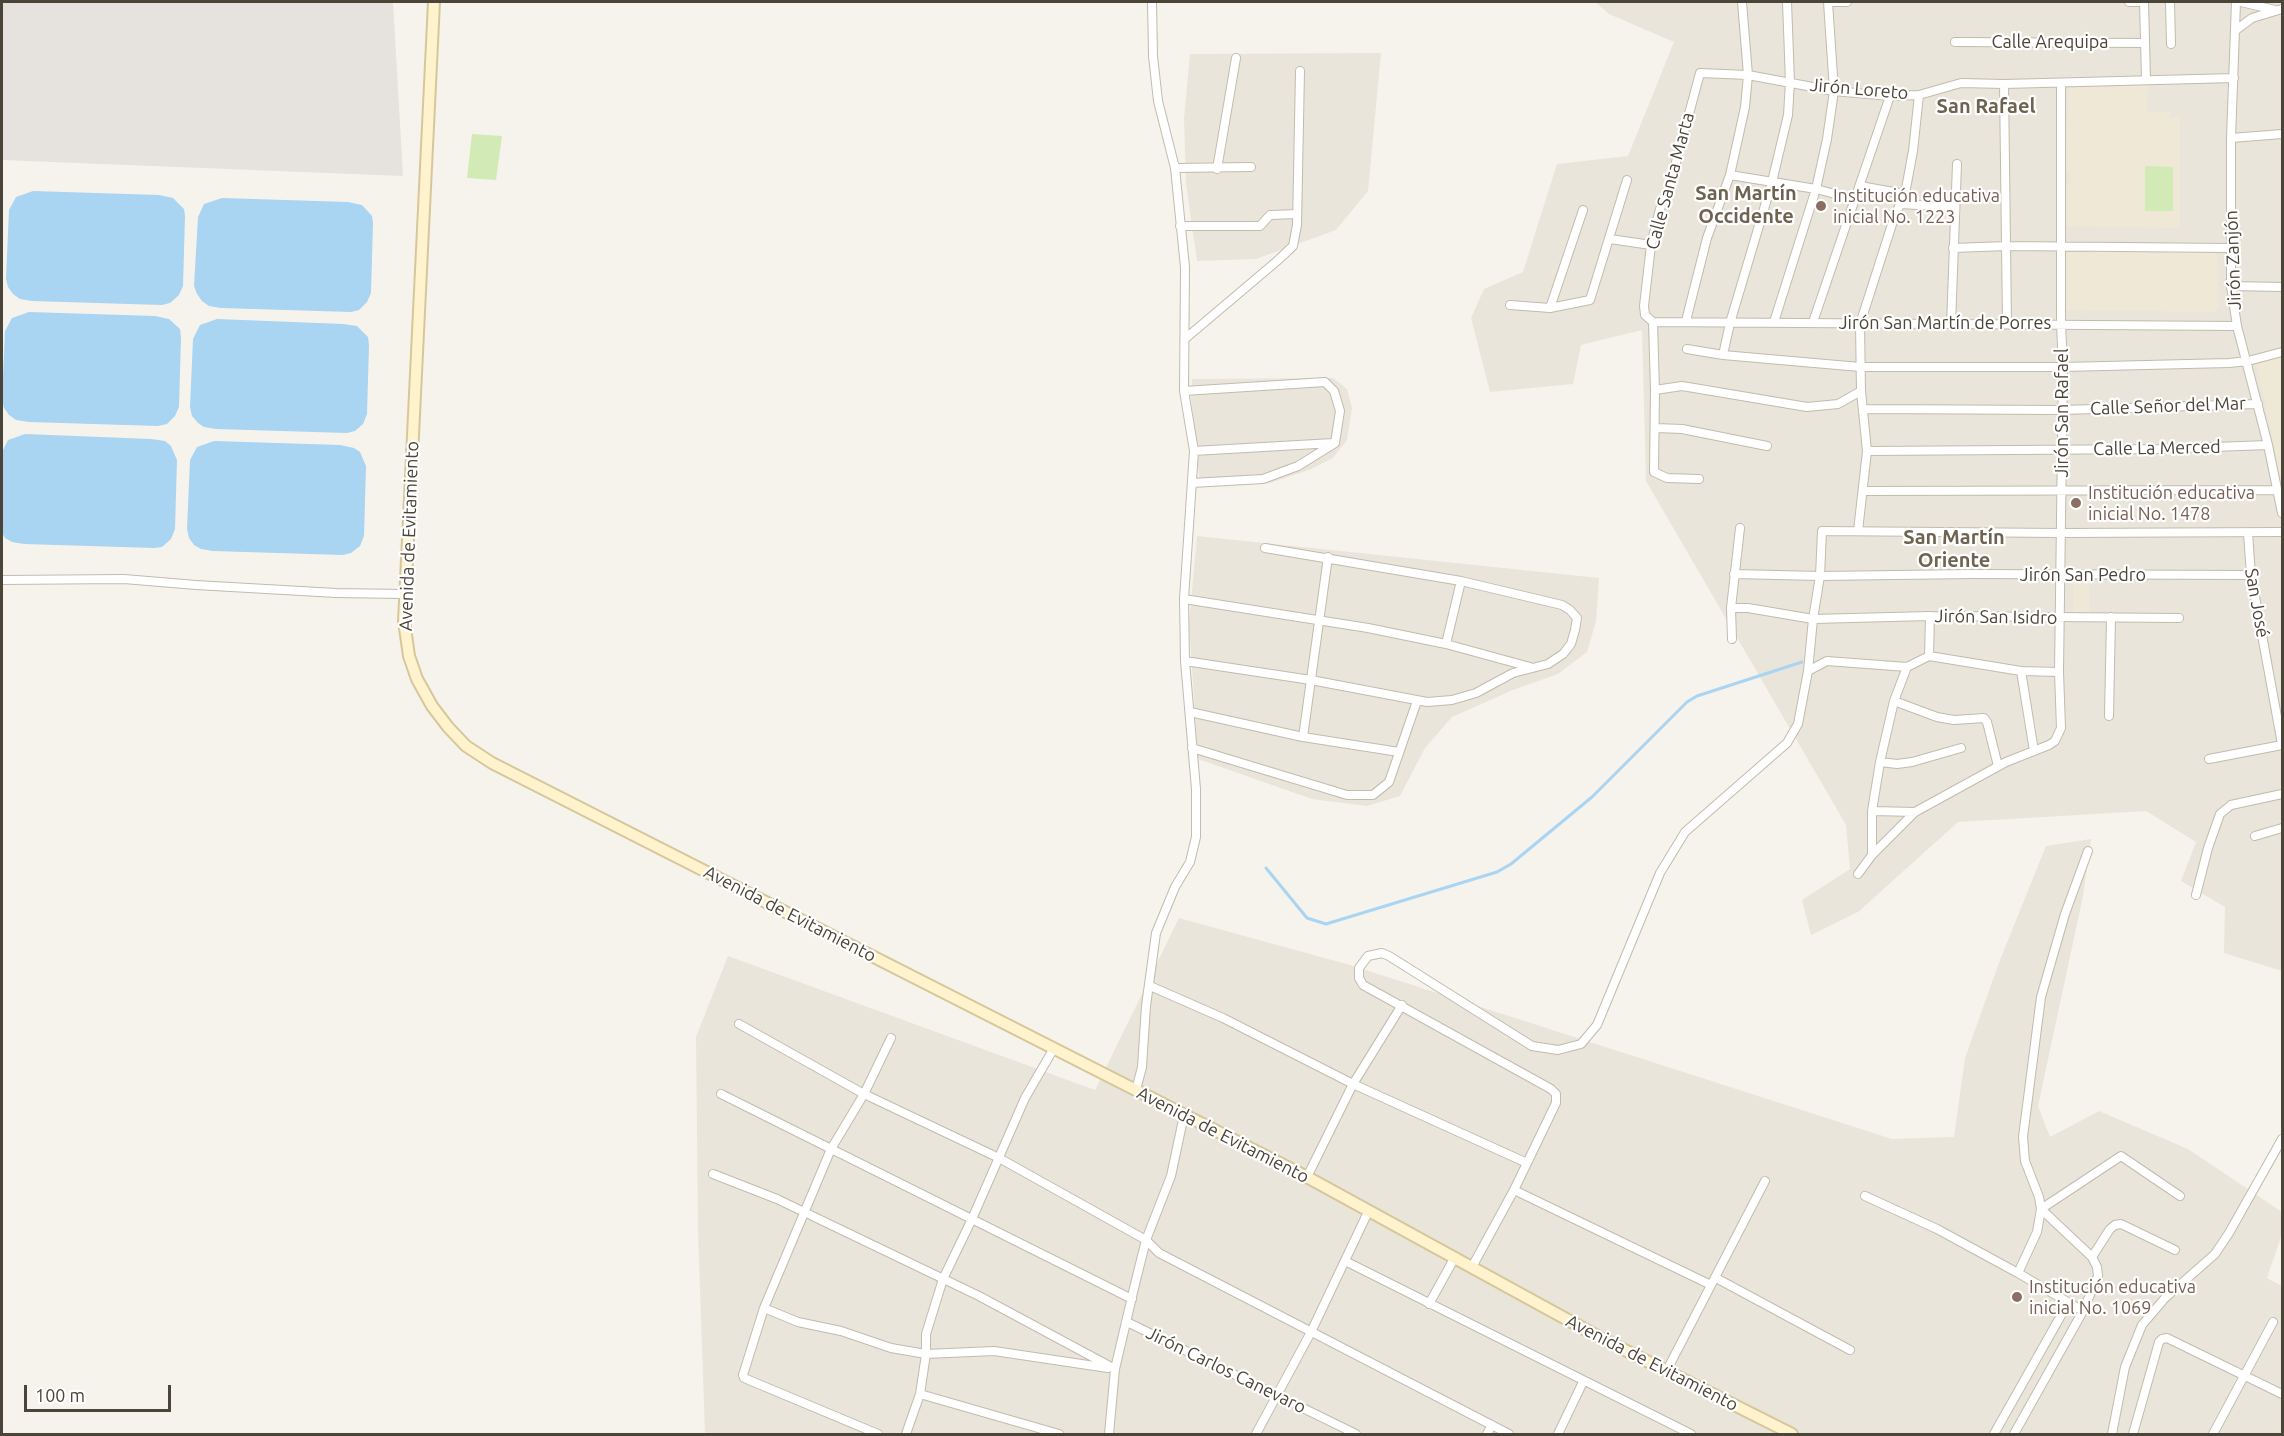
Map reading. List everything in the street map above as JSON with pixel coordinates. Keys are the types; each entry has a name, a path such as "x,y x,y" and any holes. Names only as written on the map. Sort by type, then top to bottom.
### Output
{"street":[{"name":"Avenida de Evitamiento","path":"434,2 404,594 405,638 417,679 432,706 466,746 492,763 1307,1177 1599,1337 1788,1434"},
{"path":"1136,1090 1142,1067 1146,1006 1156,933 1195,846 1196,789 1185,661 1184,599 1194,451 1184,391 1185,267 1175,168 1158,101 1153,56 1152,2"},
{"path":"1686,321 1707,238 1730,175 1745,107 1748,75 1742,2"},
{"path":"1723,356 1730,323 1772,182 1786,123 1790,82 1787,2"},
{"path":"1774,322 1816,189 1827,139 1834,91 1828,2 1847,2"},
{"path":"2129,2 2144,2 2146,80"},
{"path":"2170,2 2171,45"},
{"name":"Jirón Zanjón","path":"2236,2 2231,138 2231,286 2237,326 2248,361 2283,513"},
{"path":"2241,2 2279,10"},
{"path":"2236,30 2252,18 2279,10"},
{"name":"Calle Arequipa","path":"1955,42 2145,43"},
{"path":"1217,169 1236,58"},
{"path":"1186,338 1293,246 1297,214 1300,71"},
{"name":"Jirón Loreto","path":"1700,73 1748,75 1834,91 1890,96 1919,95 1961,83 2061,83 2234,78"},
{"name":"Calle Santa Marta","path":"1700,73 1651,245 1644,306 1645,315 1653,322 1656,428 1654,472 1667,478 1700,478"},
{"name":"Jirón San Rafael","path":"2034,751 2055,741 2061,728 2059,672 2063,367 2061,83"},
{"path":"2004,84 2007,324"},
{"path":"1858,531 1867,451 1860,392 1860,324 1876,268 1905,194 1913,151 1919,95"},
{"path":"1813,322 1890,96"},
{"path":"2231,138 2283,134"},
{"path":"1951,325 1954,207 1958,164"},
{"path":"1175,168 1251,167"},
{"path":"1730,175 1816,189 1854,199"},
{"path":"1510,305 1550,308 1590,300 1627,180"},
{"path":"1860,186 1905,194"},
{"path":"1900,204 1954,207"},
{"path":"1550,308 1583,210"},
{"path":"1180,226 1260,226 1270,215 1297,214"},
{"path":"1610,239 1651,245"},
{"path":"1953,248 2061,246 2231,248"},
{"path":"2231,286 2283,287"},
{"name":"Jirón San Martín de Porres","path":"1653,322 2237,326"},
{"path":"1687,350 1723,356 1860,367 2063,367 2248,361 2283,352"},
{"path":"1184,391 1325,382 1334,391 1340,411 1335,443 1298,466 1263,479 1192,483"},
{"path":"1655,390 1682,386 1807,407 1838,404 1860,392"},
{"name":"Calle Señor del Mar","path":"1863,409 2062,410 2258,404"},
{"path":"1656,428 1682,429 1767,446"},
{"path":"1194,451 1335,443"},
{"name":"Calle La Merced","path":"1867,451 2062,450 2268,445"},
{"path":"1864,490 2277,490"},
{"path":"1732,639 1731,608 1740,528"},
{"path":"1472,1267 1514,1190 1556,1103 1556,1094 1551,1089 1363,985 1359,978 1359,968 1368,956 1382,953 1532,1046 1558,1050 1581,1044 1597,1025 1660,873 1685,832 1787,743 1798,724 1808,671 1820,576 1822,531 2283,532"},
{"name":"San José","path":"2248,533 2251,575 2283,744"},
{"path":"1185,661 1311,680 1427,702 1476,693 1513,673 1548,664 1567,649 1575,630 1577,618 1562,605 1461,580 1265,548"},
{"path":"1303,737 1328,557"},
{"name":"Jirón San Pedro","path":"1734,574 1820,576 2251,575"},
{"path":"2,580 124,579 324,593 404,594"},
{"path":"1446,644 1461,580"},
{"path":"1184,599 1320,619 1446,644 1533,668"},
{"name":"Jirón San Isidro","path":"1731,608 1748,608 1813,619 1930,616 2179,618"},
{"path":"1929,656 1930,616"},
{"path":"2109,716 2111,617"},
{"path":"1808,671 1827,661 1907,667 1929,656 2021,671 2059,672"},
{"path":"1872,855 1872,811 1880,762 1894,701 1907,667"},
{"path":"1858,874 1872,855 1915,812 1998,766 2034,751 2021,671"},
{"path":"1192,748 1347,795 1373,795 1389,782 1417,701"},
{"path":"1894,701 1937,717 1954,720 1984,718 1988,722 1998,766"},
{"path":"1190,712 1303,737 1399,752"},
{"path":"2209,759 2283,744"},
{"path":"1880,762 1897,764 1912,762 1961,748"},
{"path":"2196,895 2208,848 2220,814 2231,805 2283,794"},
{"path":"1872,811 1915,812"},
{"path":"2255,836 2283,828"},
{"path":"2018,1273 2037,1232 2041,1209 2023,1150 2041,998 2065,914 2088,851"},
{"path":"1150,986 1223,1018 1353,1084 1527,1163"},
{"path":"1307,1177 1353,1084 1402,1005"},
{"path":"738,1023 864,1094 999,1158 1146,1240 1159,1253 1509,1434"},
{"path":"878,1434 744,1378 743,1375 764,1308 831,1149 864,1094 891,1038"},
{"path":"906,1434 920,1394 926,1354 926,1334 943,1279 972,1219 1024,1098 1054,1048"},
{"path":"721,1094 1132,1299"},
{"path":"1109,1434 1115,1369 1146,1240 1171,1176 1184,1115"},
{"path":"2112,1434 2125,1366 2142,1325 2160,1303 2215,1254 2283,1139"},
{"path":"2041,1209 2121,1155 2180,1196"},
{"path":"713,1174 777,1199 804,1214 979,1296 1115,1369"},
{"path":"1666,1370 1765,1181"},
{"path":"1514,1190 1713,1282 1850,1350"},
{"path":"1865,1196 1937,1229 2083,1311"},
{"path":"2014,1434 2083,1311 2098,1276 2092,1257 2041,1209"},
{"path":"1256,1434 1311,1332 1369,1210"},
{"path":"2092,1257 2110,1228 2121,1224 2175,1250"},
{"path":"1429,1304 1455,1257"},
{"path":"1345,1262 1691,1434"},
{"path":"1994,1434 2068,1303"},
{"path":"764,1308 798,1322 841,1331 891,1348 926,1354 994,1351 1115,1369"},
{"name":"Jirón Carlos Canevaro","path":"1127,1322 1356,1434"},
{"path":"2213,1434 2273,1322"},
{"path":"2133,1434 2159,1342 2162,1339 2167,1338 2283,1394"},
{"path":"1558,1434 1583,1382"},
{"path":"920,1394 1059,1434"},
{"path":"1487,1434 1492,1425"}],"shaded area":[{"path":"2,2 393,2 403,176 2,160"},
{"path":"1595,2 2282,2 2282,971 2224,953 2225,907 2181,881 2196,842 2146,811 1958,822 1858,912 1811,935 1802,900 1850,869 1846,825 1646,481 1642,330 1581,345 1573,384 1490,392 1471,318 1484,289 1523,272 1557,164 1628,156 1674,42 1609,14"},
{"path":"1381,53 1368,191 1336,230 1256,259 1197,261 1186,184 1184,119 1190,54"},
{"path":"2148,80 2147,112 2170,112 2170,118 2180,118 2180,228 2068,226 2065,223 2065,186 2070,176 2065,170 2069,83"},
{"path":"2065,248 2146,250 2150,254 2163,254 2166,250 2213,251 2217,255 2218,308 2214,312 2066,310"},
{"path":"2282,355 2282,483 2256,362"},
{"path":"1333,378 1347,389 1352,408 1347,440 1333,458 1309,470 1270,483 1200,486 1191,398 1192,379"},
{"path":"1197,536 1599,578 1596,621 1587,652 1558,674 1513,690 1452,717 1425,748 1400,796 1367,806 1312,799 1198,759 1189,623"},
{"path":"2073,580 2089,580 2089,614 2073,614"},
{"path":"2091,839 2083,896 2038,1106 2050,1137 2099,1111 2188,1149 2282,1212 2282,1234 2267,1278 2282,1286 2282,1434 705,1434 698,1231 696,1037 728,956 1095,1090 1179,918 1350,965 1892,1139 1954,1137 1965,1058 2000,960 2046,846"}],"green space":[{"path":"472,134 502,136 496,180 467,178"},
{"path":"2145,166 2173,167 2173,211 2145,211"}],"water":[{"path":"33,191 159,195 173,198 184,209 185,216 183,286 179,295 170,303 162,305 20,299 8,287 6,279 9,210 16,197"},
{"path":"222,198 348,202 362,205 372,216 373,223 371,293 367,302 359,310 351,312 221,308 209,306 202,301 194,286 198,217 204,204"},
{"path":"29,312 155,316 169,319 180,329 181,337 179,407 175,416 167,424 158,426 16,420 4,408 2,400 5,331 12,318"},
{"path":"217,319 357,326 368,337 369,345 367,414 363,424 355,431 347,433 216,429 204,427 198,423 192,416 190,407 193,339 200,325"},
{"path":"25,434 165,441 171,446 177,460 175,529 171,539 162,547 154,548 24,544 5,538 2,533 2,452 8,440"},
{"path":"214,441 340,445 360,452 366,466 364,536 360,546 351,553 343,555 213,551 194,545 187,529 190,460 197,447"}],"waterway":[{"path":"1266,868 1307,918 1326,924 1497,872 1511,864 1592,797 1687,702 1697,696 1802,662"}],"place":[{"name":"Institución educativa inicial No. 1223","path":"1821,206"},
{"name":"Institución educativa inicial No. 1478","path":"2076,503"},
{"name":"Institución educativa inicial No. 1069","path":"2017,1297"}],"district":[{"name":"San Rafael","path":"1986,106"},
{"name":"San Martín Occidente","path":"1746,204"},
{"name":"San Martín Oriente","path":"1954,548"}]}
